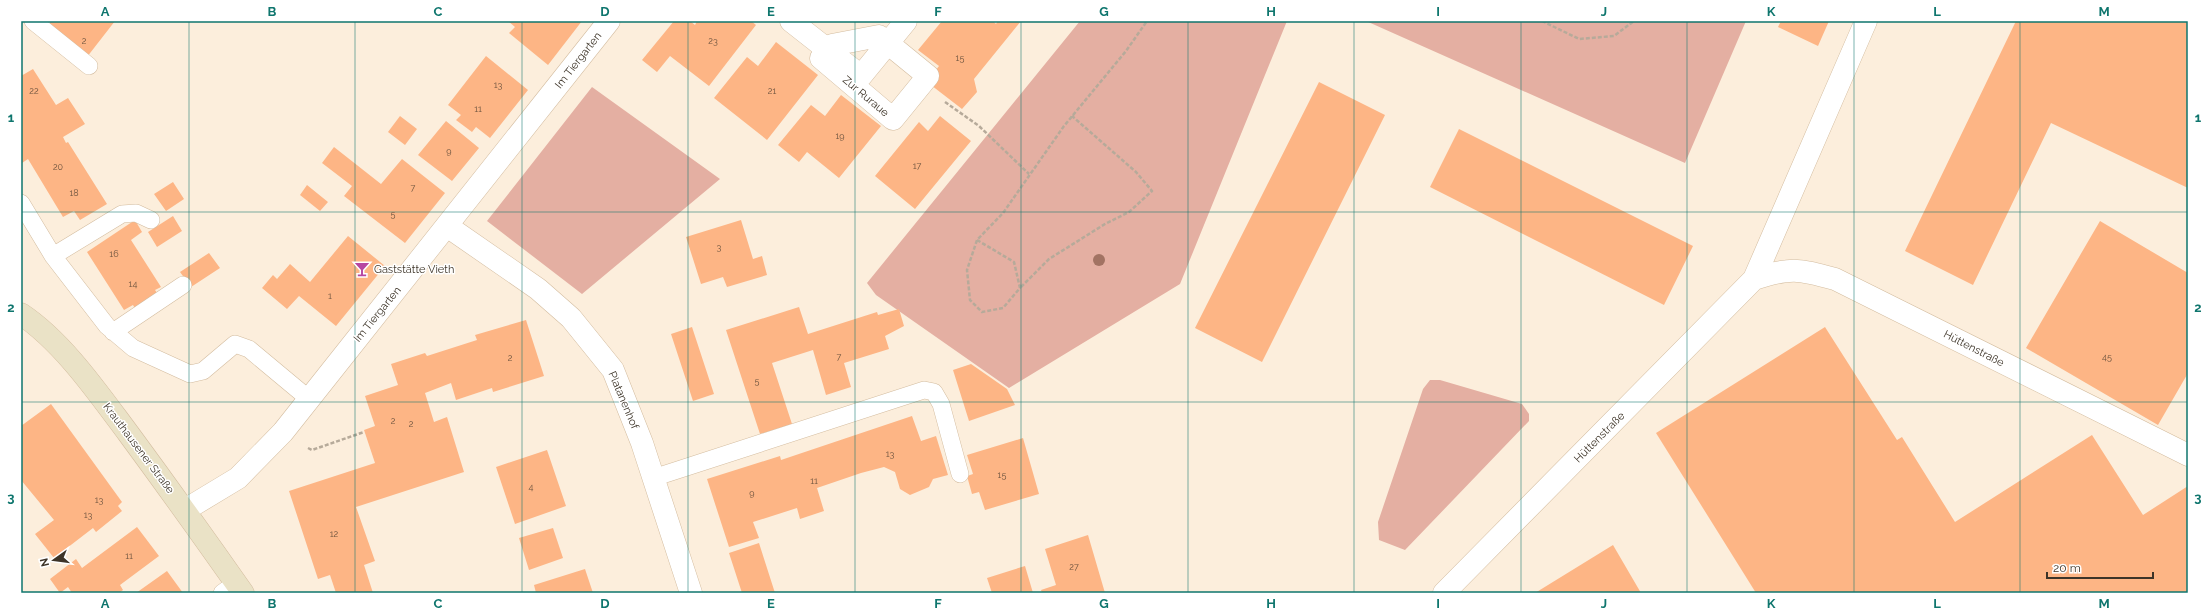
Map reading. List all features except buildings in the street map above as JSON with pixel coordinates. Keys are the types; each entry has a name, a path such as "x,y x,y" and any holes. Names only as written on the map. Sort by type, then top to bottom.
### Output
{"street":[{"name":"Im Tiergarten","path":"185,510 238,478 283,432 609,21"},
{"name":"Zur Ruraue","path":"791,21 861,76 906,21"},
{"name":"Hüttenstraße","path":"1444,593 1754,279 1866,21"},
{"name":"Zur Ruraue","path":"879,36 888,43 928,76 894,119 821,58 832,45 879,36"},
{"name":"Platanenhof","path":"447,226 538,290 571,318 613,370 642,443 691,593"},
{"name":"Hüttenstraße","path":"1754,279 1780,270 1799,270 1835,279 2188,455"},
{"name":"Krauthausener Straße","path":"21,314 58,346 105,402 185,510 234,590"}],"lane":[{"path":"33,21 89,66"},
{"path":"21,203 53,256 113,332 133,348 190,374 203,371 234,344 249,349 308,399"},
{"path":"53,256 122,214 136,213 151,220"},
{"path":"113,332 183,285"},
{"path":"653,478 924,390 934,392 941,404 960,474"}],"path":[{"path":"1072,116 1136,172 1152,191 1129,212 1106,224 1049,259 1020,288 1003,308 982,312 970,300 967,270 977,240 1003,213 1029,174 1072,116 1126,51 1147,21"},
{"path":"1542,21 1579,39 1614,36 1634,21"},
{"path":"979,126 1029,174"},
{"path":"977,240 1014,262 1020,288"},
{"path":"283,432 312,450 364,432"}],"shaded area":[{"path":"1080,21 1287,21 1180,284 1009,388 876,295 867,283"},
{"path":"1366,21 1746,21 1685,163"},
{"path":"592,87 720,179 582,294 487,221"},
{"path":"1430,380 1440,380 1522,404 1529,414 1529,421 1405,550 1379,540 1378,522 1423,389"}],"place":[{"name":"Gaststätte Vieth","path":"362,269"}]}
